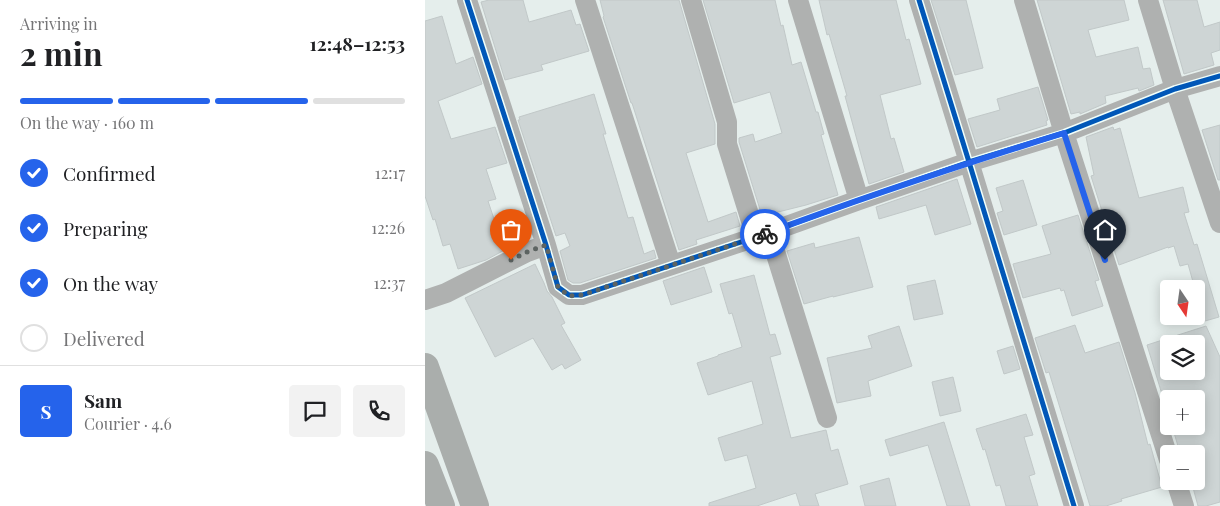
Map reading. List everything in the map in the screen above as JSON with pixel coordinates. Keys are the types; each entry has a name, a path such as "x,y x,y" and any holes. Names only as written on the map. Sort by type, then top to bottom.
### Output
{"highway":[{"path":"425,367 475,506"},
{"path":"425,464 434,498"}],"street":[{"path":"467,0 558,287 569,296 582,295 763,235 969,162 1064,133 1175,89 1220,76"},
{"path":"585,0 671,265"},
{"path":"691,0 727,122 727,144 763,235 827,418"},
{"path":"798,0 859,200"},
{"path":"919,0 1074,506"},
{"path":"1024,0 1064,133 1164,445"},
{"path":"1147,0 1220,223"},
{"path":"425,300 446,293 527,252 546,245"},
{"path":"1179,490 1183,506"}],"building":[{"path":"489,0 523,0 529,22 571,10 576,25 580,24 589,51 541,65 543,70 505,80 481,2"},
{"path":"600,0 679,0 715,124 715,144 686,153 708,222 736,212 740,226 696,240 697,244 679,250 603,17"},
{"path":"703,0 775,0 792,65 801,62 816,112 818,112 824,134 821,135 838,195 762,216 739,138 753,134 755,142 782,133 770,92 734,103"},
{"path":"819,0 896,0 906,40 909,39 921,84 880,95 891,139 894,138 904,172 869,184 845,96 847,96 829,34 827,35"},
{"path":"931,0 966,0 983,68 955,75"},
{"path":"1037,0 1124,0 1129,20 1088,30 1096,57 1138,47 1143,69 1150,68 1154,85 1139,91 1138,88 1105,96 1106,103 1080,114 1080,112 1071,114"},
{"path":"1163,0 1197,0 1204,27 1220,22 1220,50 1211,53 1214,65 1184,74"},
{"path":"442,16 456,64 473,57 482,84 438,101 451,139 495,127 507,163 486,169 496,199 488,201 498,231 504,230 510,247 486,260 458,269 450,244 443,246 435,219 433,220 425,196 425,21"},
{"path":"1038,87 1048,120 1046,121 1047,125 977,147 968,119 1000,110 997,99"},
{"path":"594,94 606,134 603,134 628,218 633,217 644,254 654,250 656,258 580,283 573,283 568,280 560,251 570,246 565,233 556,236 518,120 520,120 519,117"},
{"path":"1220,125 1220,180 1218,180 1202,130"},
{"path":"1113,127 1114,130 1120,128 1139,198 1183,187 1189,212 1184,213 1194,245 1197,244 1219,317 1205,321 1205,280 1192,280 1188,264 1180,266 1174,246 1119,265 1091,176 1094,175 1086,137"},
{"path":"957,179 971,224 935,235 926,205 879,219 876,207"},
{"path":"1023,180 1037,225 1004,235 997,213 1003,211 996,188"},
{"path":"1078,215 1099,280 1095,281 1103,306 1072,316 1064,290 1061,291 1060,288 1023,298 1013,264 1051,254 1042,226"},
{"path":"859,237 873,287 804,304 787,251 814,243 815,248"},
{"path":"535,264 547,291 565,323 561,325 581,360 565,369 562,364 552,370 533,338 495,357 465,298"},
{"path":"704,267 712,292 671,305 663,281"},
{"path":"754,275 770,335 775,334 781,354 770,357 791,438 826,430 831,451 838,449 848,484 815,494 819,506 800,506 796,493 757,506 709,506 709,503 756,488 747,455 725,461 718,438 763,424 752,381 708,395 697,363 742,347 732,313 729,314 720,284"},
{"path":"935,280 943,314 914,320 907,286"},
{"path":"1075,325 1085,353 1119,342 1135,393 1148,445 1150,444 1160,480 1160,488 1121,499 1122,501 1106,506 1090,506 1049,372 1046,373 1035,338"},
{"path":"899,326 912,366 868,381 871,396 837,403 827,358 872,348 868,336"},
{"path":"1206,326 1220,357 1220,502 1198,506 1194,490 1205,490 1205,445 1178,445 1175,435 1205,435 1205,390 1161,390 1147,345 1160,341 1160,380 1205,380 1205,335 1178,335"},
{"path":"1013,346 1020,369 1004,374 997,351"},
{"path":"953,377 961,411 940,416 932,382"},
{"path":"1026,414 1033,435 1024,437 1035,474 1029,476 1038,506 1006,506 1000,485 996,486 985,449 983,450 976,429"},
{"path":"944,422 970,506 947,506 928,445 890,456 885,440"},
{"path":"889,478 896,506 865,506 860,486"}],"cycle path":[{"path":"467,0 558,287 569,295 582,295 756,237 969,162 1064,133 1175,89 1220,76"},
{"path":"919,0 1074,506"}],"way so far":[{"path":"511,260 546,245 558,287 569,296 582,295 765,234"}],"route":[{"path":"765,234 969,162 1064,133 1105,260"}]}
